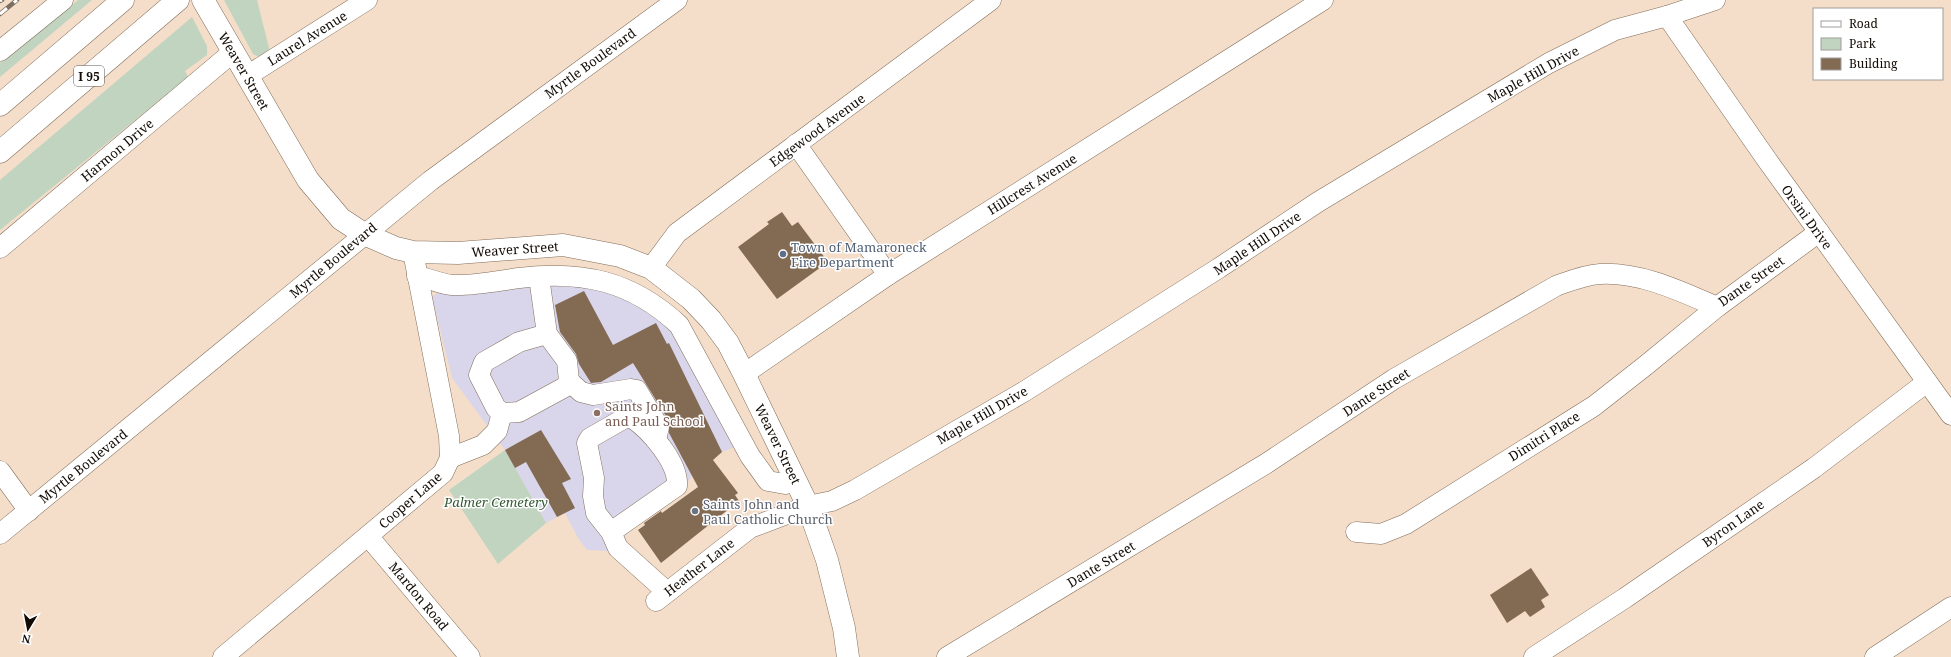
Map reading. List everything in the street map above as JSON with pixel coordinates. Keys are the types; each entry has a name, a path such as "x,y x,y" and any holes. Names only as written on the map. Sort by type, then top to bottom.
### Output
{"main road":[{"name":"I 95","path":"0,105 123,0"},
{"name":"I 95","path":"0,152 178,0"},
{"name":"Weaver Street","path":"208,8 308,180 340,219 364,234 396,248 413,252 458,253 563,244 620,256 651,268 691,299 711,320 728,343 808,506 827,560 844,628 848,657"}],"street":[{"path":"0,51 63,0"},
{"name":"Laurel Avenue","path":"247,76 367,0"},
{"name":"Myrtle Boulevard","path":"0,534 430,181 677,0"},
{"name":"Edgewood Avenue","path":"651,268 677,233 992,0"},
{"name":"Hillcrest Avenue","path":"744,374 888,275 1323,0"},
{"name":"Maple Hill Drive","path":"808,506 832,501 856,490 1025,391 1219,268 1318,202 1549,63 1615,30 1667,16 1715,0"},
{"name":"Orsini Drive","path":"1667,16 1766,160 1951,415"},
{"name":"Harmon Drive","path":"0,248 233,52"},
{"path":"796,144 888,275"},
{"name":"Dante Street","path":"947,657 1267,463 1394,379 1556,286 1576,278 1600,274 1632,277 1670,287 1716,307 1819,232"},
{"name":"Cooper Lane","path":"223,657 443,473 450,458 449,436 413,252"},
{"path":"417,276 451,285 539,277 576,277 615,284 647,298 662,309 679,325 750,456 768,481 785,484 796,481"},
{"path":"539,277 547,334 566,361 569,381 581,392 593,395 631,389 637,390 659,427 656,440"},
{"name":"Dimitri Place","path":"1356,532 1381,534 1406,524 1594,406 1716,307"},
{"path":"547,334 519,342 484,362 479,375 496,408 502,413 519,412 565,387 569,381"},
{"name":"Byron Lane","path":"1534,657 1625,598 1814,468 1927,382"},
{"path":"450,458 483,445 497,431 502,413"},
{"path":"625,418 632,418 639,422 656,440 678,477 677,486 611,532 596,513 593,496 594,478 587,443 590,438 625,418"},
{"path":"0,471 29,511"},
{"name":"Heather Lane","path":"611,532 618,548 662,597 750,528 808,506"},
{"name":"Mardon Road","path":"368,536 470,657"},
{"path":"1874,657 1951,607"}],"shaded area":[{"name":"Saints John and Paul School","path":"568,284 583,285 636,302 669,325 735,447 722,452 692,476 681,491 639,520 621,541 609,551 587,550 578,538 565,513 546,523 505,450 452,378 432,297 440,291"}],"green space":[{"path":"78,0 92,0 0,77 0,63"},
{"path":"224,0 257,0 270,52 259,57 253,54"},
{"path":"192,17 207,46 207,55 185,71 188,77 0,230 0,180"},
{"name":"Palmer Cemetery","path":"505,450 546,523 498,564 449,490"}],"building":[{"name":"Town of Mamaroneck Fire Department","path":"782,212 792,226 798,222 828,262 777,299 738,247 769,224 767,222"},
{"path":"584,291 613,345 656,323 667,344 669,343 722,452 713,460 738,493 735,495 739,501 661,563 638,530 645,525 644,523 661,511 662,513 698,487 669,433 669,421 633,363 601,382 591,383 579,364 576,354 560,332 555,305"},
{"path":"541,430 571,479 562,483 575,508 557,517 526,462 515,468 505,450"},
{"path":"1531,568 1549,595 1541,600 1545,607 1530,617 1525,611 1507,623 1490,595"}],"railway":[{"path":"0,14 17,0"}],"place":[{"name":"Town of Mamaroneck Fire Department","path":"783,254"},
{"name":"Saints John and Paul School","path":"597,413"},
{"name":"Saints John and Paul Catholic Church","path":"695,511"}]}
